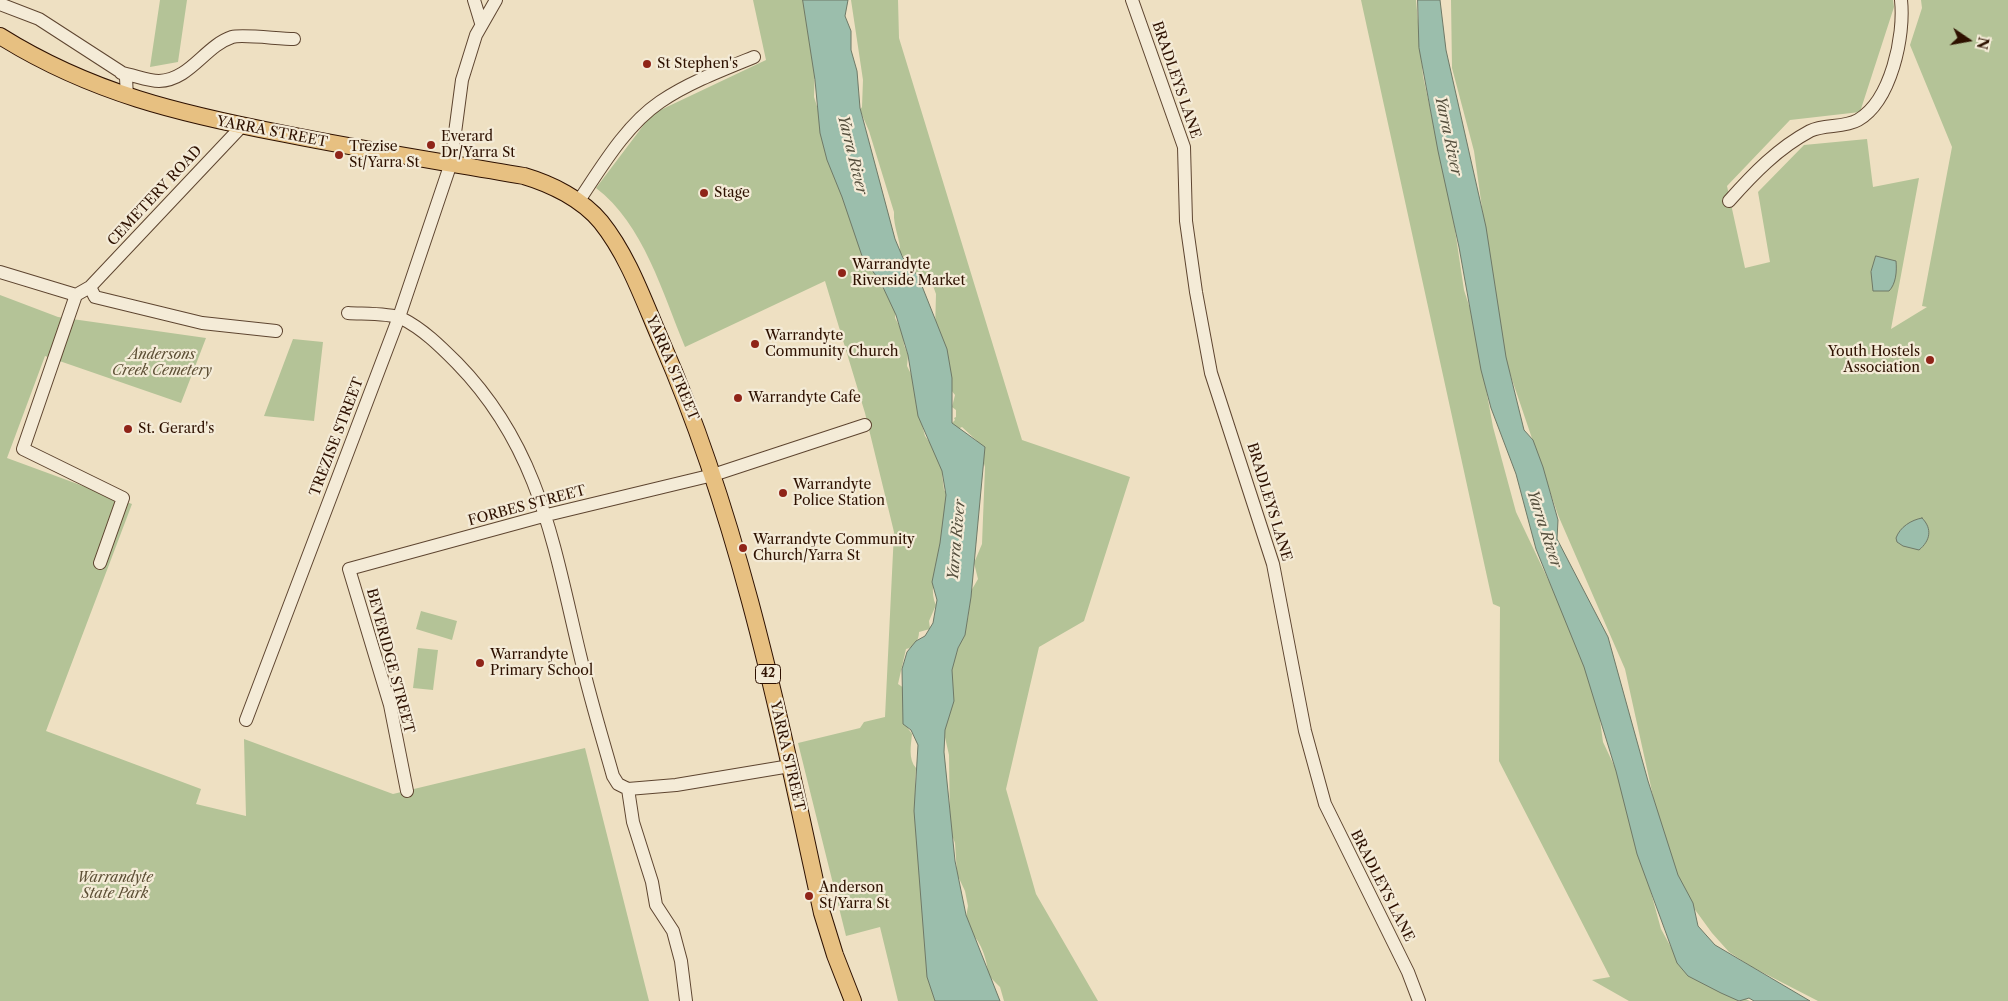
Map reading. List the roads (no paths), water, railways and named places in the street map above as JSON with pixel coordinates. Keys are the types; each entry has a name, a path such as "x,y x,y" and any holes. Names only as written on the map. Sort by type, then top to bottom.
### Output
{"main road":[{"name":"YARRA STREET","path":"0,36 28,54"},
{"name":"YARRA STREET","path":"0,43 127,97 210,121 452,163 544,182 578,202 599,220 616,243 628,266 675,373 713,475 760,639 822,913 835,955 853,1001"}],"street":[{"path":"474,0 481,24"},
{"name":"TREZISE STREET","path":"246,720 399,317 452,163 462,80 481,24 496,0"},
{"name":"BRADLEYS LANE","path":"1132,0 1184,147 1186,221 1196,292 1211,373 1273,564 1305,730 1325,804 1408,972 1419,1001"},
{"path":"1729,201 1757,169 1799,138 1812,130 1857,121 1873,108 1895,64 1903,15 1901,0"},
{"path":"0,4 39,19 121,72 126,78 127,97"},
{"path":"121,72 151,80 163,80 187,70 230,38 243,36 294,39"},
{"path":"578,202 633,128 660,102 709,76 754,57"},
{"path":"109,90 121,72"},
{"name":"CEMETERY ROAD","path":"90,288 242,126"},
{"path":"0,272 76,295 90,288 95,297 202,323 276,331"},
{"path":"76,295 23,449 123,498 100,563"},
{"path":"348,313 399,317 437,343 465,371 490,402 516,441 546,515 564,580 581,659 613,776 618,784 628,789 704,781 790,766"},
{"name":"FORBES STREET","path":"349,569 546,515 713,475 865,425"},
{"path":"520,522 532,510 536,490"},
{"name":"BEVERIDGE STREET","path":"349,569 390,704 407,791"},
{"path":"628,789 633,822 652,882 656,905 675,939 681,961 686,1001"}],"water":[{"name":"Yarra River","path":"803,0 848,0 845,16 851,31 851,50 857,71 860,108 895,239 903,258 918,276 947,349 952,378 952,423 985,447 971,597 965,635 958,648 952,670 954,701 945,730 944,752 955,861 966,915 1000,1001 935,1001 927,977 914,811 918,745 911,730 903,724 902,669 907,652 916,641 925,636 933,623 937,600 932,582 940,543 946,495 942,471 918,416 908,355 896,315 881,283 862,256 827,160 820,133 815,80"},
{"name":"Yarra River","path":"1418,0 1440,0 1446,50 1486,227 1506,357 1524,430 1533,440 1543,467 1558,520 1557,539 1608,637 1648,781 1678,875 1693,903 1698,926 1715,945 1810,1001 1754,1001 1749,998 1739,1001 1688,976 1677,963 1637,854 1616,771 1584,667 1536,549 1516,474 1491,408 1481,370 1459,247 1438,151 1419,48"},
{"path":"1876,256 1896,261 1896,277 1889,291 1873,291 1871,272"},
{"path":"1922,518 1928,526 1929,535 1926,543 1919,550 1903,546 1897,542 1896,538 1903,527 1914,520"}],"place":[{"name":"St Stephen's","path":"647,64"},
{"name":"Everard Dr/Yarra St","path":"431,145"},
{"name":"Trezise St/Yarra St","path":"339,155"},
{"name":"Stage","path":"704,193"},
{"name":"Warrandyte Riverside Market","path":"842,273"},
{"name":"Warrandyte Community Church","path":"755,344"},
{"name":"Youth Hostels Association","path":"1930,360"},
{"name":"Warrandyte Cafe","path":"738,398"},
{"name":"St. Gerard's","path":"128,429"},
{"name":"Warrandyte Police Station","path":"783,493"},
{"name":"Warrandyte Community Church/Yarra St","path":"743,548"},
{"name":"Warrandyte Primary School","path":"480,663"},
{"name":"Anderson St/Yarra St","path":"809,896"}],"park label":[{"name":"Andersons Creek Cemetery","path":"162,364"},
{"name":"Warrandyte State Park","path":"115,886"}]}
